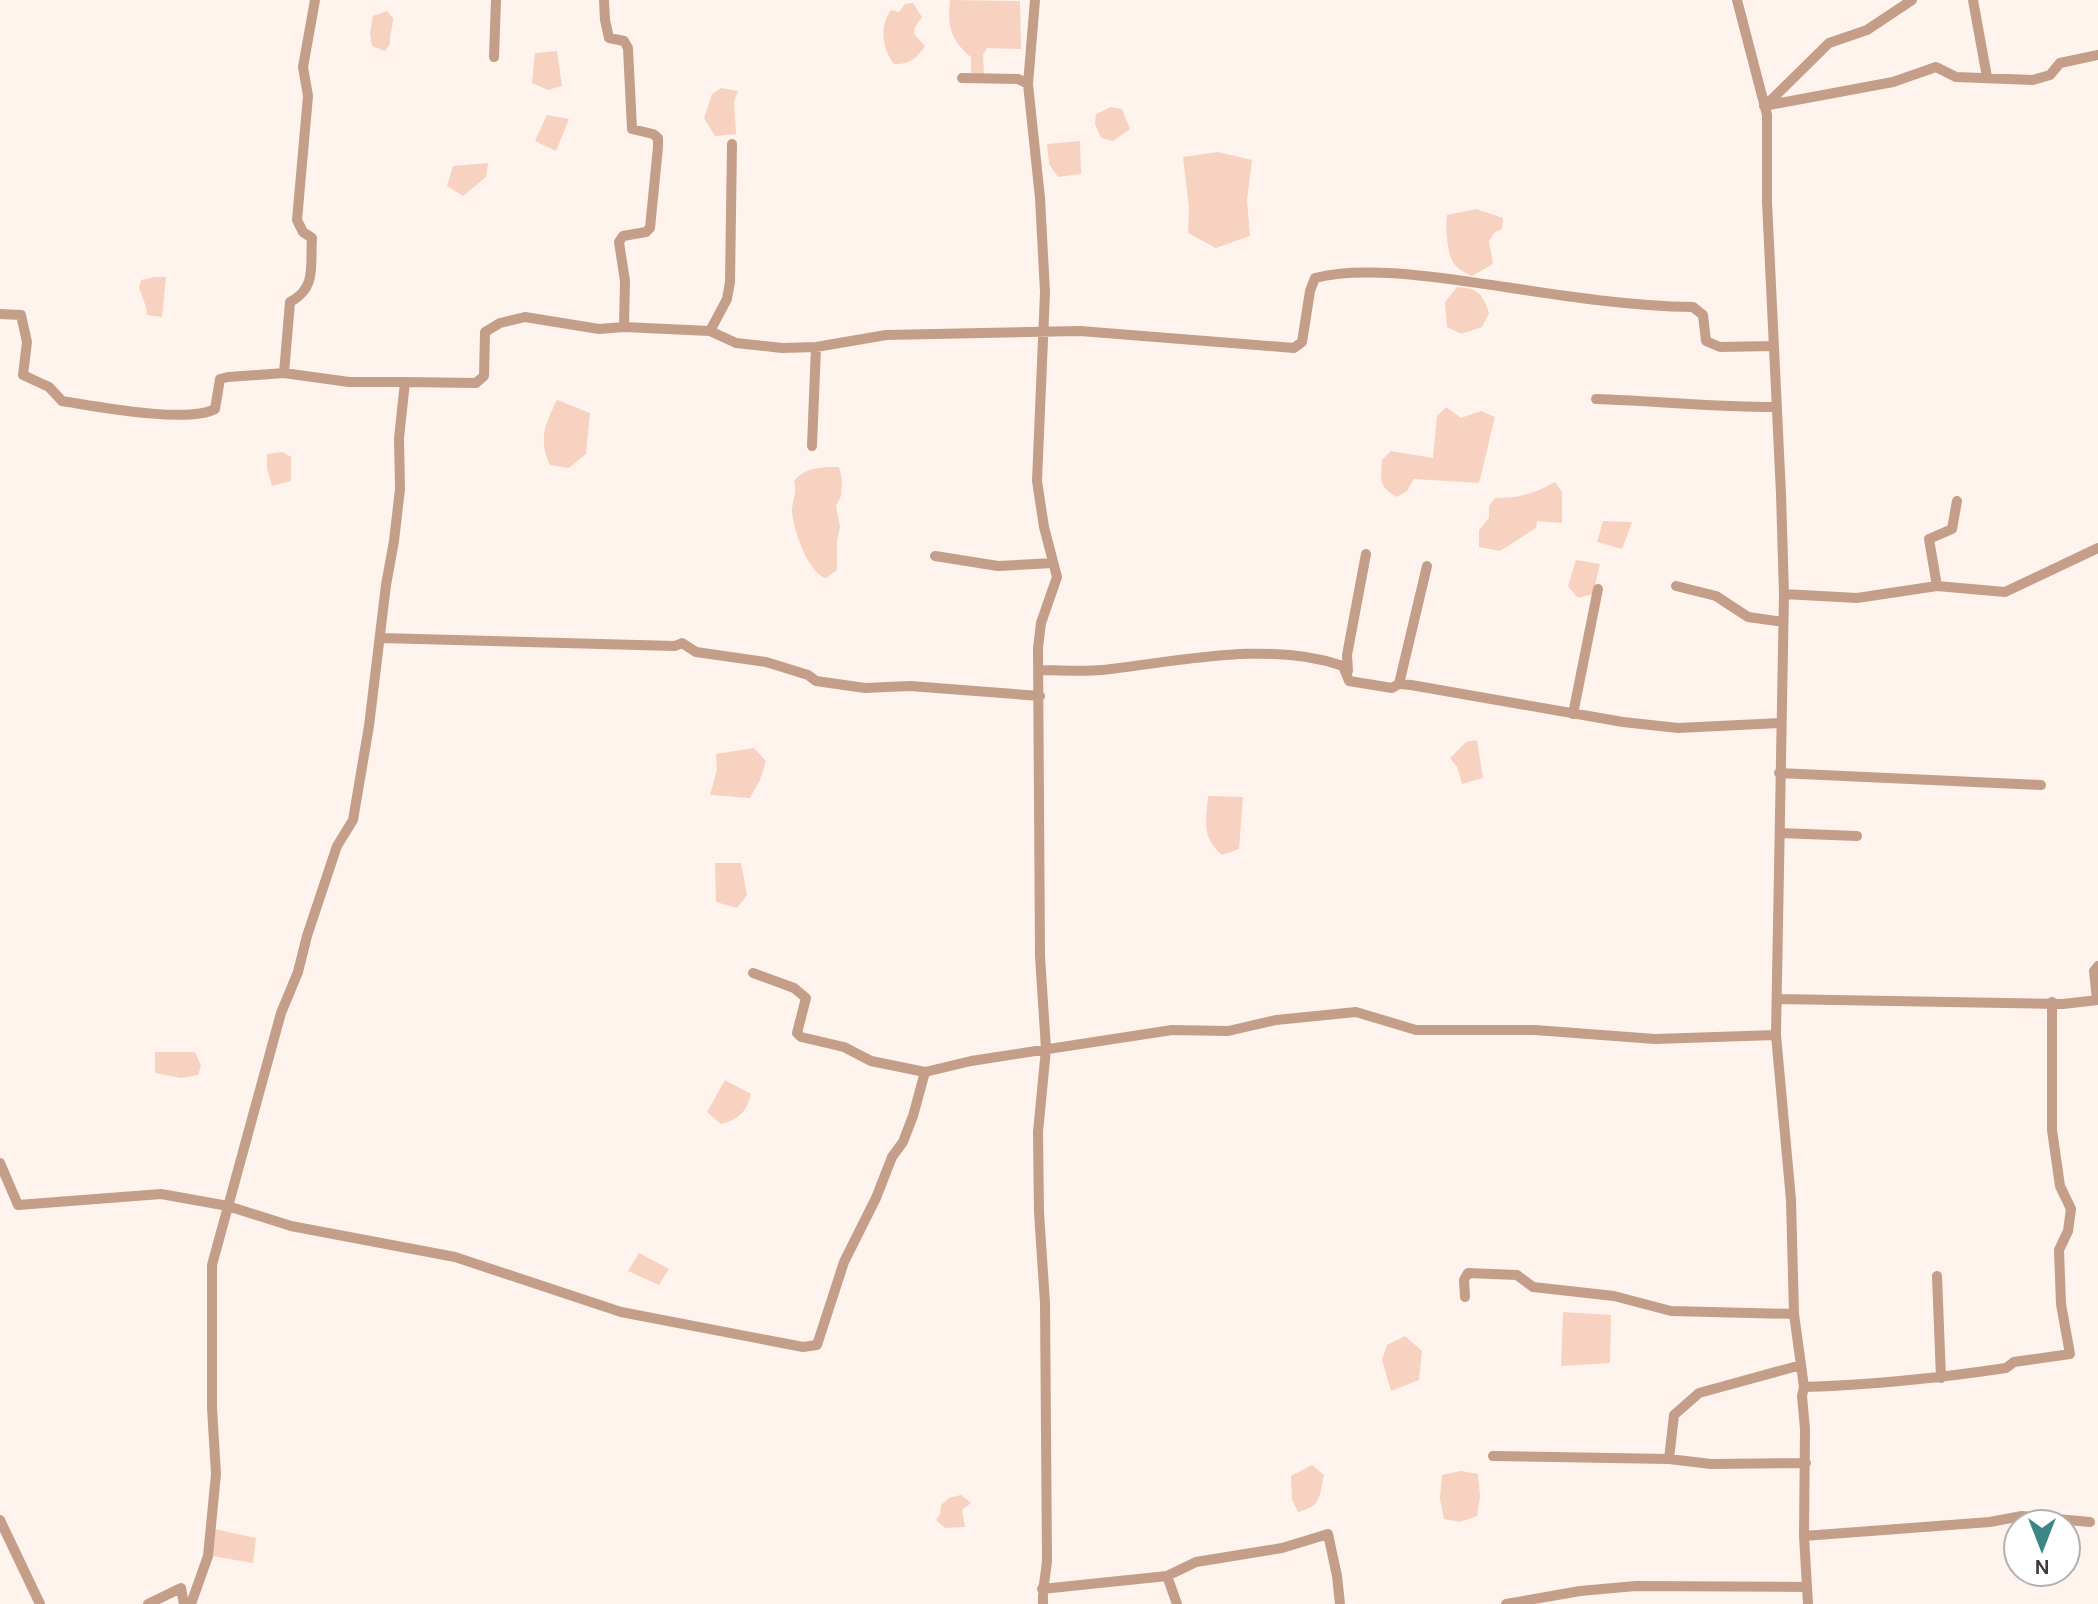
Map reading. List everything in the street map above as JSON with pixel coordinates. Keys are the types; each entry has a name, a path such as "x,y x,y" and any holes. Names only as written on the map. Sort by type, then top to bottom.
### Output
{"street":[{"path":"284,373 290,302 303,295 309,285 312,238 303,232 297,220 308,96 303,67 315,0"},
{"path":"494,57 496,0"},
{"path":"604,0 609,38 624,41 628,48 632,129 658,138 650,228 646,232 623,236 619,242 625,281 624,327"},
{"path":"1035,0 1028,84 1040,198 1045,334 1037,481 1044,527 1057,577 1041,623 1038,648 1040,956 1046,1049 1038,1132 1047,1392 1047,1560 1043,1604"},
{"path":"1737,0 1764,106 1784,594 1776,1035 1791,1200 1794,1314 1804,1387 1804,1536 1808,1604"},
{"path":"1764,106 1829,43 1867,30 1912,0"},
{"path":"1973,0 1987,77"},
{"path":"1764,106 1893,82 1936,67 1956,77 2033,80 2050,75 2060,63 2098,55"},
{"path":"962,78 1018,79 1028,84"},
{"path":"710,331 727,299 730,282 732,144"},
{"path":"0,314 21,315 27,342 23,375 49,387 62,401 167,414 207,413 215,409 220,379 284,373 349,382 476,383 484,376 485,332 500,323 525,317 599,329 624,327 710,331 736,343 782,348 816,347 886,335 1080,331 1294,348 1302,342 1315,278 1332,273 1420,275 1542,293 1693,307 1703,315 1706,341 1720,347 1773,346"},
{"path":"812,446 816,347"},
{"path":"191,1604 208,1556 216,1474 212,1408 212,1265 281,1013 298,972 337,846 353,820 398,502 399,438 405,382"},
{"path":"1596,399 1683,402 1721,407 1776,407"},
{"path":"1937,586 1929,539 1952,529 1957,501"},
{"path":"1784,594 1857,598 1937,586 2005,592 2098,548"},
{"path":"1349,681 1347,655 1366,554"},
{"path":"935,556 998,566 1053,563"},
{"path":"1399,684 1427,566"},
{"path":"1676,586 1716,596 1748,617 1783,622"},
{"path":"1573,714 1598,589"},
{"path":"381,638 675,646 682,643 696,652 766,662 808,675 816,681 865,688 910,686 1040,696"},
{"path":"1039,670 1097,671 1226,655 1278,656 1329,661 1343,666 1349,681"},
{"path":"1349,681 1392,688 1399,684 1573,714 1678,728 1780,723"},
{"path":"1779,773 2041,785"},
{"path":"1780,833 1857,836"},
{"path":"1777,999 2063,1004 2098,1000 2094,971 2098,966"},
{"path":"753,973 794,988 806,998 797,1033 801,1037 844,1047 871,1061 925,1072 971,1061 1172,1030 1228,1031 1276,1020 1356,1012 1416,1030 1535,1030 1655,1039 1776,1035"},
{"path":"1804,1387 1941,1378 2070,1354 2061,1304 2059,1250 2068,1231 2071,1209 2060,1186 2052,1130 2052,1002"},
{"path":"0,1163 18,1205 161,1194 228,1206 291,1226 455,1257 621,1312 803,1347 817,1345 844,1262 876,1198 892,1157 903,1142 925,1072"},
{"path":"1465,1297 1464,1280 1468,1273 1480,1273 1517,1275 1533,1287 1614,1296 1671,1311 1794,1314"},
{"path":"1937,1276 1941,1378"},
{"path":"1669,1459 1674,1415 1699,1393 1801,1365"},
{"path":"1493,1456 1669,1459 1711,1464 1806,1463"},
{"path":"1804,1536 1990,1522 2022,1516 2090,1522"},
{"path":"0,1520 40,1604"},
{"path":"1042,1589 1167,1576 1196,1562 1282,1548 1328,1534 1340,1604"},
{"path":"1167,1576 1177,1604"},
{"path":"1506,1604 1580,1591 1636,1586 1807,1587"},
{"path":"148,1604 181,1588 184,1604"}],"shaded area":[{"path":"950,0 1020,1 1021,49 987,48 983,55 984,74 971,73 971,57 952,32"},
{"path":"913,3 922,17 914,34 925,46 912,60 894,64 885,44 885,23 891,10 899,12 905,4"},
{"path":"387,11 393,22 390,44 385,51 372,46 370,34 373,16"},
{"path":"557,51 562,86 548,90 532,83 535,53"},
{"path":"721,88 738,91 734,102 736,134 715,136 704,118 712,94"},
{"path":"1111,107 1122,109 1130,129 1113,141 1101,138 1095,124 1096,114"},
{"path":"547,115 569,119 556,151 535,141"},
{"path":"1080,141 1081,174 1058,177 1049,164 1047,144"},
{"path":"1218,152 1252,160 1247,200 1250,236 1216,248 1188,233 1189,208 1183,157"},
{"path":"488,163 486,177 463,196 447,186 453,166"},
{"path":"1476,209 1503,218 1502,229 1494,233 1489,241 1493,264 1472,276 1452,261 1446,220 1447,215"},
{"path":"166,277 162,317 147,315 139,288 141,280"},
{"path":"1457,287 1479,293 1489,313 1482,327 1461,334 1447,327 1445,302"},
{"path":"557,400 590,413 586,454 569,468 550,465 544,448 546,425"},
{"path":"1446,407 1461,418 1481,411 1495,417 1479,483 1414,479 1407,491 1397,497 1386,490 1382,482 1382,460 1391,451 1433,458 1437,416"},
{"path":"283,452 291,457 291,481 272,486 267,454"},
{"path":"839,467 842,480 841,496 836,506 840,527 837,570 826,578 813,568 799,540 792,513 794,482 808,471"},
{"path":"1555,482 1562,492 1562,523 1537,521 1536,528 1500,551 1479,547 1479,530 1489,518 1489,506 1495,498 1526,494"},
{"path":"1603,521 1632,522 1622,549 1597,542"},
{"path":"1576,560 1600,564 1593,594 1578,598 1568,586"},
{"path":"1477,740 1483,778 1462,784 1457,767 1450,758 1466,742"},
{"path":"754,748 766,761 750,798 710,795 717,770 716,754"},
{"path":"1208,796 1243,797 1239,849 1222,855 1215,848 1206,828"},
{"path":"715,863 741,863 747,895 737,908 716,902"},
{"path":"155,1052 195,1052 201,1066 198,1075 181,1078 155,1073"},
{"path":"725,1080 751,1094 741,1114 721,1124 707,1112"},
{"path":"639,1253 669,1269 659,1285 628,1271"},
{"path":"1563,1312 1611,1315 1610,1363 1561,1366"},
{"path":"1405,1336 1422,1351 1419,1380 1391,1391 1382,1360 1387,1345"},
{"path":"1312,1465 1324,1475 1320,1495 1311,1507 1298,1512 1292,1500 1291,1476"},
{"path":"1461,1471 1478,1474 1480,1496 1477,1516 1460,1522 1444,1519 1440,1499 1442,1475"},
{"path":"961,1495 971,1503 962,1510 965,1527 945,1528 936,1520 941,1505 949,1498"},
{"path":"214,1529 256,1538 253,1563 212,1556"}]}
